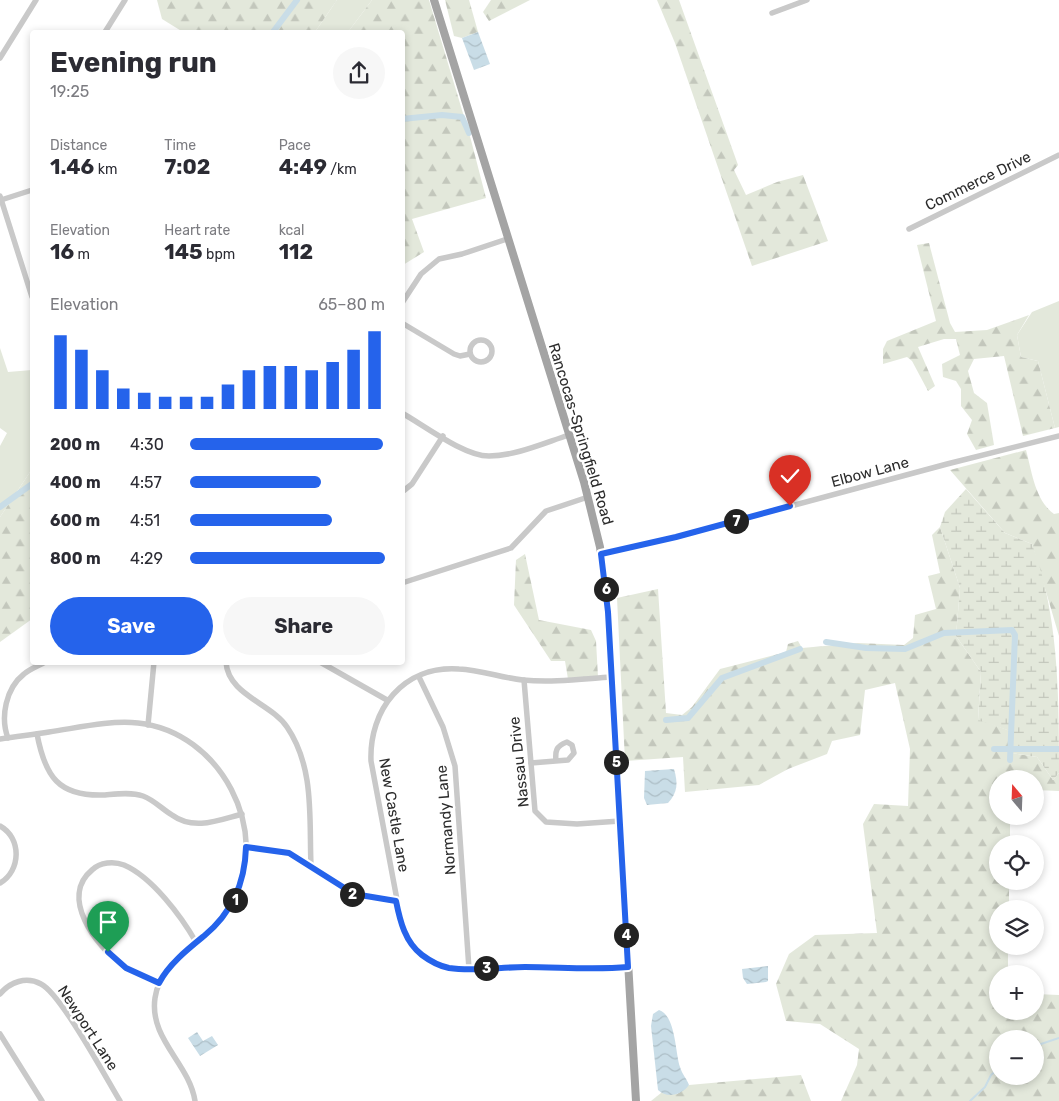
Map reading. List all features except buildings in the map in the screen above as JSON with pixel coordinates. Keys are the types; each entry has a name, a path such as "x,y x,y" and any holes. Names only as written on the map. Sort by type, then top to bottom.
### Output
{"main road":[{"name":"Rancocas-Springfield Road","path":"434,0 588,497 601,554 611,677 636,1101"}],"street":[{"path":"0,58 36,0"},
{"path":"106,30 125,0"},
{"path":"772,13 807,0"},
{"name":"Commerce Drive","path":"909,228 1059,155"},
{"path":"30,191 1,198 30,291"},
{"path":"405,298 420,274 438,259 462,254 507,239"},
{"path":"405,326 454,354 460,356 470,354"},
{"path":"482,340 490,344 493,353 486,360 475,361 470,354 469,346 472,342 482,340"},
{"path":"405,415 469,451 488,456 501,455 569,435"},
{"path":"405,490 412,484 442,436"},
{"name":"Elbow Lane","path":"601,554 676,537 1059,436"},
{"path":"405,582 511,548 546,511 588,497"},
{"path":"8,738 4,729 4,717 10,693 25,673 40,665"},
{"path":"148,725 154,665"},
{"path":"227,665 229,678 237,687 283,722 301,752 309,788 310,866"},
{"path":"325,665 387,700"},
{"name":"New Castle Lane","path":"611,677 524,680 459,668 419,676 403,686 387,700 380,710 375,727 371,761 396,901 406,936 421,955 442,966 469,969 526,967 581,970 628,967"},
{"name":"Normandy Lane","path":"419,676 443,727 455,766 469,969"},
{"name":"Nassau Drive","path":"524,680 535,811 546,822 577,824 620,821"},
{"path":"0,739 120,722 148,725 181,738 211,760 233,790 242,814 246,847 244,871 233,903 223,917 174,964 159,983 154,1003 158,1027 164,1042 188,1080 195,1101"},
{"path":"37,734 41,756 48,772 56,782 72,791 90,795 121,794 143,796 180,820 195,824 209,823 242,814"},
{"path":"531,762 556,761"},
{"path":"0,826 12,838 16,854 12,871 0,883"},
{"path":"246,847 283,851 354,894 396,901"},
{"path":"159,983 121,965 108,952 90,928 78,903 78,891 86,875 94,867 111,863 123,865 133,870 172,906 196,942"},
{"name":"Newport Lane","path":"0,994 12,984 23,980 36,982 47,988 64,1010 120,1101"},
{"path":"0,1034 42,1101"}],"green space":[{"path":"157,0 337,0 316,30 180,30 162,19"},
{"path":"337,0 372,0 350,30 316,30"},
{"path":"372,0 429,0 471,140 486,198 412,219 424,252 405,264 405,30 350,30"},
{"path":"445,0 469,0 478,32 462,38 454,36"},
{"path":"491,0 530,0 489,21 483,12"},
{"path":"657,0 679,0 738,165 734,170 746,195 777,182 803,175 828,241 752,266 675,43"},
{"path":"929,243 950,323 955,332 987,330 1029,315 1017,335 1021,357 1038,361 1055,428 1023,436 1004,356 974,359 968,371 974,393 987,403 994,445 976,450 967,434 972,420 961,406 961,389 956,381 943,377 942,364 960,355 956,339 944,339 918,347 935,386 928,391 912,361 907,357 883,364 883,349 887,341 936,321 917,245"},
{"path":"1059,301 1059,427 1055,428 1038,361 1021,357 1017,335 1032,312"},
{"path":"0,348 8,372 30,370 30,472 0,517 0,446 7,433 0,428"},
{"path":"1026,450 1032,476 1042,501 1054,514 1059,513 1059,636 1032,544 1005,533 950,470"},
{"path":"30,472 30,620 0,642 0,517"},
{"path":"966,489 1005,533 1032,544 1041,571 1048,599 1058,685 1059,773 1053,780 1037,757 1011,753 1013,732 978,720 981,672 956,636 960,588 940,527 945,512"},
{"path":"940,527 960,588 956,636 981,672 978,719 1013,732 1012,753 1037,757 1053,780 1059,773 1059,791 1044,790 1044,770 989,770 989,825 1010,825 1010,835 989,835 989,890 1009,890 1009,900 989,900 989,955 1008,955 1008,965 989,965 989,1020 1044,1020 1044,994 1059,995 1059,1101 841,1101 857,1065 859,1049 820,1024 786,1021 776,984 789,954 815,935 877,933 863,824 874,804 908,806 910,749 895,683 865,690 860,735 832,741 827,754 788,769 759,785 685,792 683,757 625,761 617,598 658,589 666,713 682,715 692,707 720,669 786,652 788,644 798,641 802,648 858,643 904,645 913,638 915,615 936,609 928,576 940,573 932,535"},
{"path":"525,554 539,620 591,630 596,641 598,677 568,679 565,661 551,661 514,605 516,560"},
{"path":"801,1075 811,1101 651,1101 661,1093 677,1094 689,1085"}],"water":[{"path":"478,32 490,64 474,70 462,38"},
{"path":"674,769 676,787 674,795 668,803 647,805 644,798 645,771"},
{"path":"768,966 768,981 766,982 747,984 743,978 742,969"},
{"path":"659,1010 669,1019 680,1067 689,1085 674,1095 662,1093 658,1090 651,1026 653,1014"},
{"path":"197,1032 203,1041 212,1036 218,1045 200,1056 188,1038"}],"waterway":[{"path":"274,30 297,0"},
{"path":"405,119 442,115 462,117 469,133"},
{"path":"0,507 30,485"},
{"path":"826,642 866,648 905,649 944,633 1012,630 1015,635 1010,760"},
{"path":"666,720 688,718 722,678 800,649"},
{"path":"994,749 1059,749"},
{"path":"1044,1043 1059,1038"},
{"path":"970,1101 985,1087 989,1079"}],"route":[{"path":"108,952 121,965 159,983 185,951 211,930 229,911 237,896 242,880 246,847 289,853 344,890 364,898 396,901 400,921 410,942 421,955 442,966 464,969 526,967 581,970 628,967 608,612 601,554 676,537 790,506"}]}
